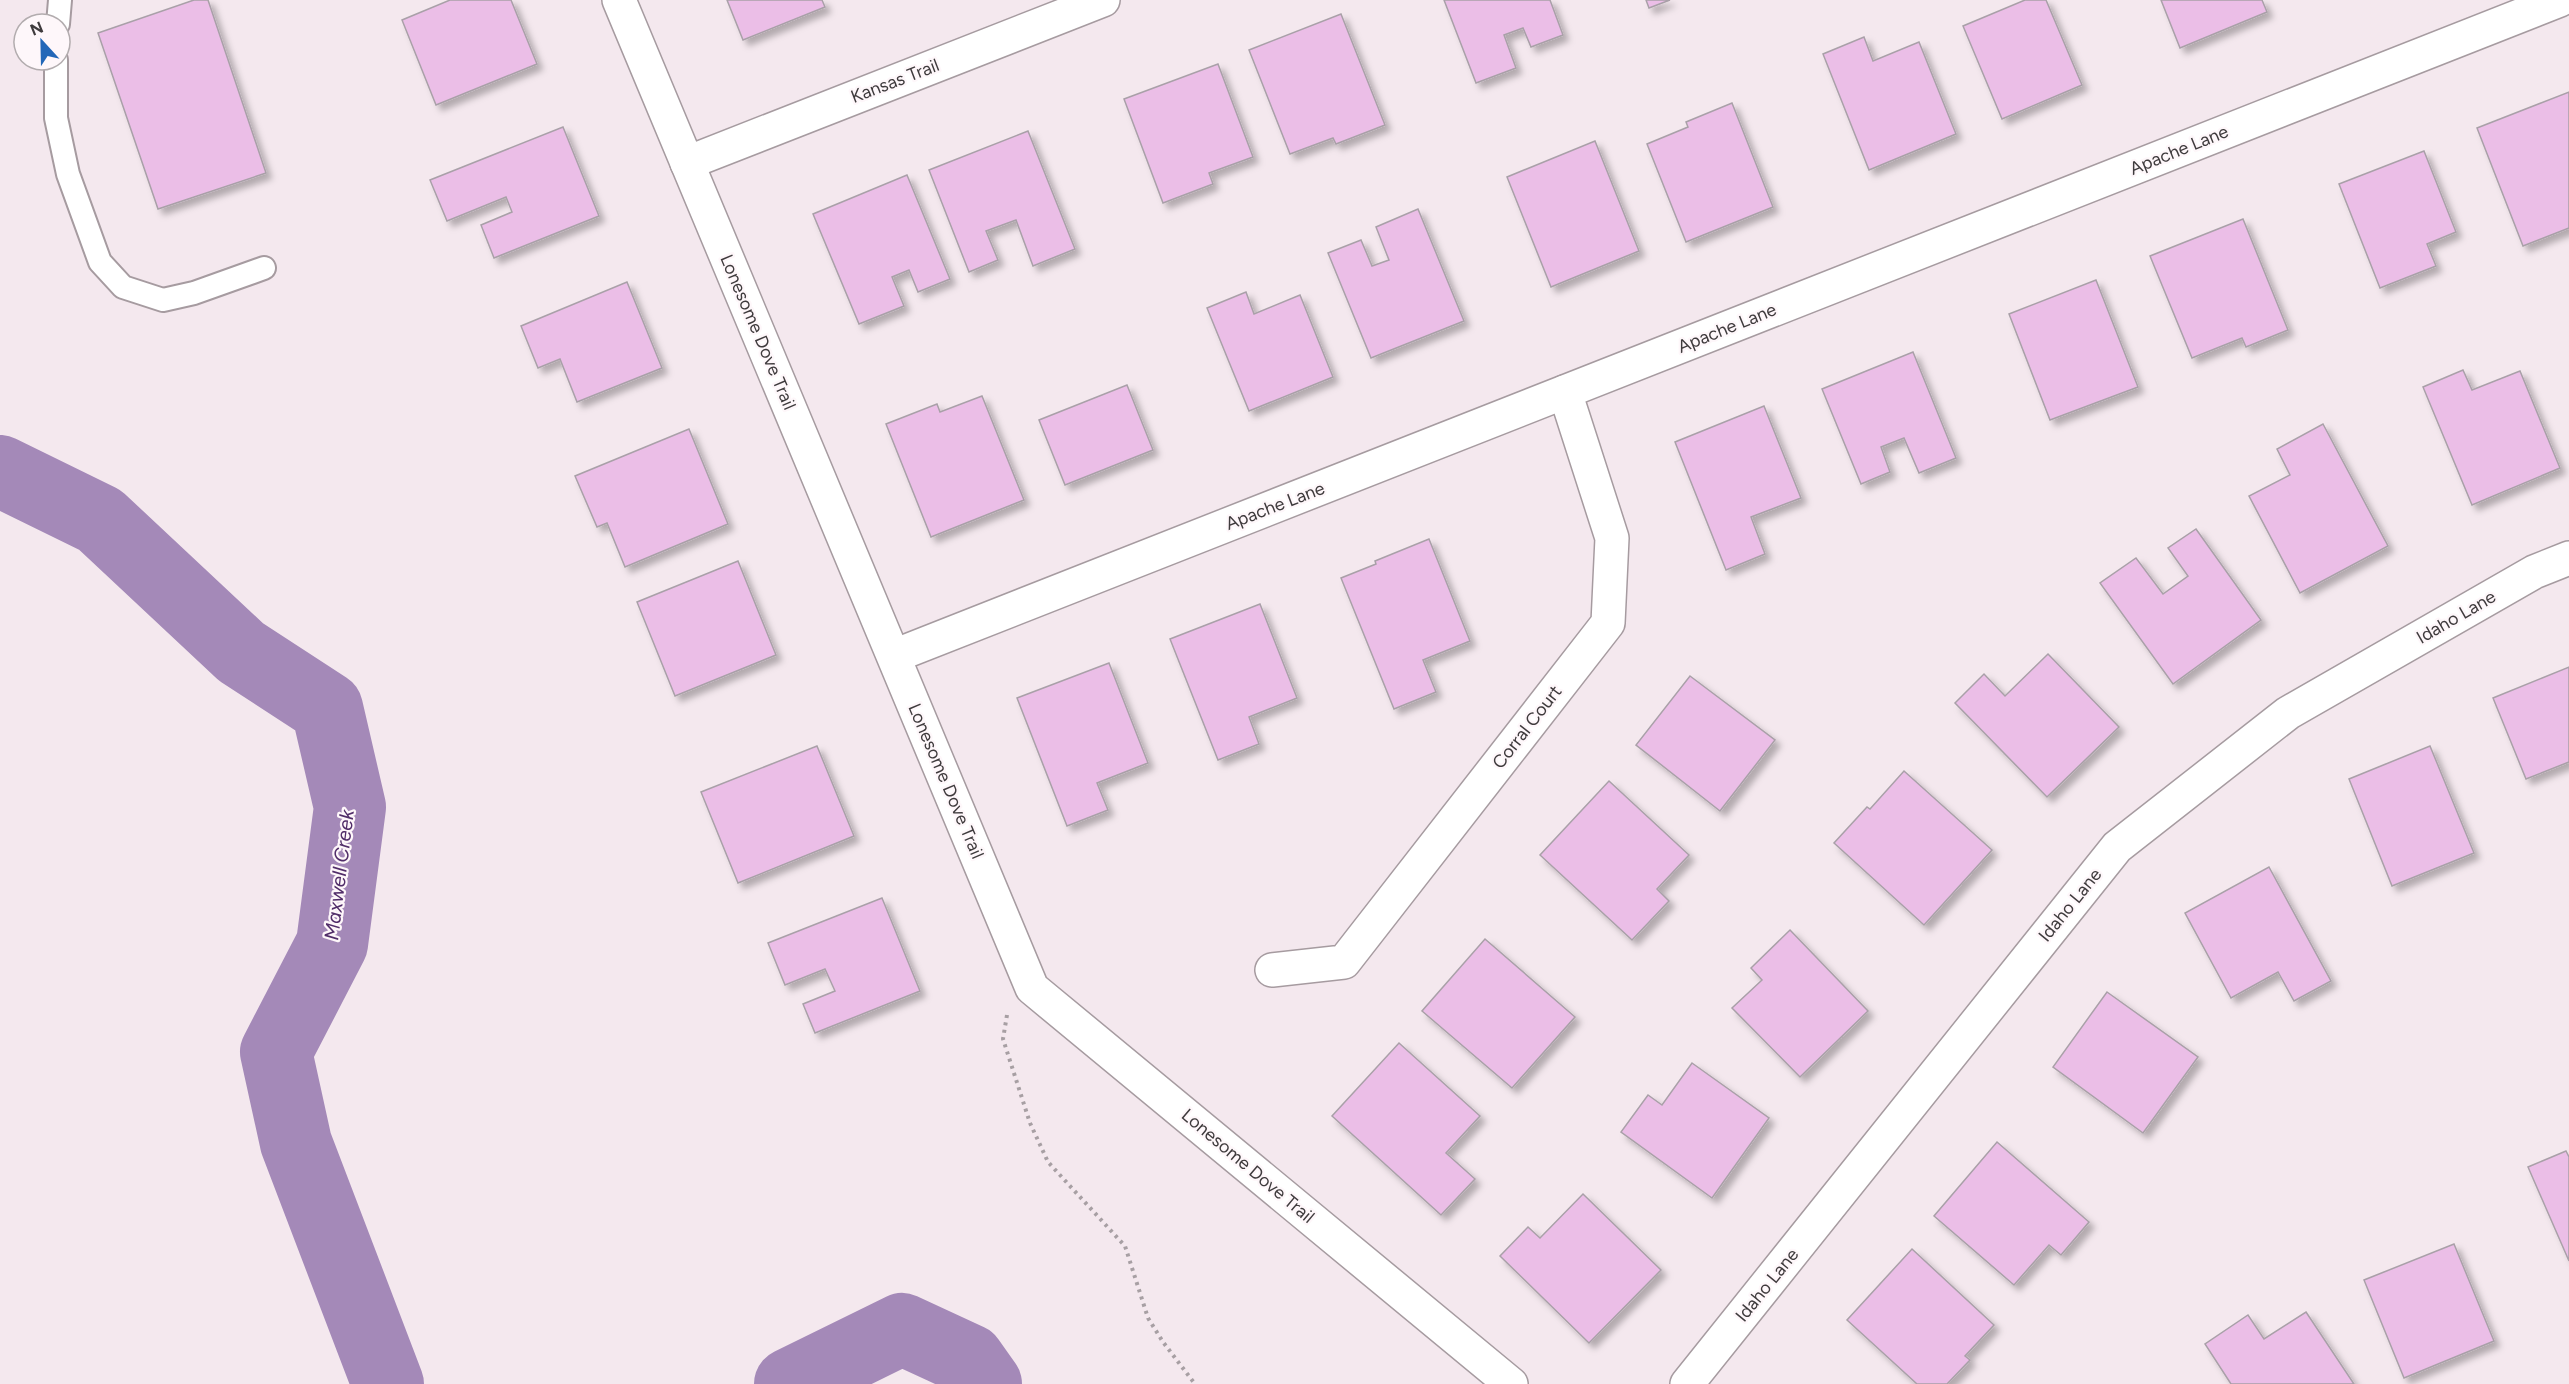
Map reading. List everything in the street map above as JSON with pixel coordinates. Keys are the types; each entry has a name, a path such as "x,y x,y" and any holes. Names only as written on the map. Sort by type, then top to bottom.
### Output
{"street":[{"name":"Lonesome Dove Trail","path":"619,0 1032,988 1511,1384"},
{"name":"Kansas Trail","path":"687,163 1103,0"},
{"name":"Apache Lane","path":"894,656 2560,0"},
{"name":"Corral Court","path":"1272,970 1344,962 1608,623 1612,538 1564,392"},
{"name":"Idaho Lane","path":"1687,1384 2117,847 2288,713 2534,572 2569,558"}],"lane":[{"path":"56,72 56,118 68,174 100,262 123,287 164,300 194,293 264,268"}],"path":[{"path":"1032,988 1007,1015 1003,1039 1030,1123 1048,1162 1125,1246 1148,1318 1195,1384"}],"building":[{"path":"194,0 208,0 266,173 158,209 98,33"},
{"path":"450,0 511,0 537,64 436,105 402,20"},
{"path":"727,0 822,0 825,7 743,40"},
{"path":"1444,0 1550,0 1563,35 1531,47 1523,28 1504,35 1516,68 1476,83"},
{"path":"1646,0 1670,0 1649,8"},
{"path":"2025,0 2046,0 2082,85 2002,119 1963,26"},
{"path":"2161,0 2262,0 2267,12 2180,48"},
{"path":"1341,14 1385,125 1336,144 1333,138 1290,154 1249,50"},
{"path":"1864,37 1873,61 1919,42 1956,134 1869,170 1823,54"},
{"path":"1218,64 1253,157 1209,173 1213,184 1163,203 1124,99"},
{"path":"2569,92 2569,228 2523,246 2477,128"},
{"path":"1732,103 1773,207 1686,242 1647,144 1688,127 1686,122"},
{"path":"563,127 599,216 494,258 481,225 512,212 506,197 447,221 430,180"},
{"path":"1028,131 1075,249 1033,266 1016,220 986,231 998,260 969,272 929,170"},
{"path":"1595,141 1639,251 1551,287 1507,177"},
{"path":"2424,151 2456,232 2427,244 2436,266 2380,288 2339,184"},
{"path":"907,175 950,279 918,292 909,270 892,277 904,306 859,324 813,214"},
{"path":"1418,209 1464,321 1371,358 1328,253 1361,240 1372,266 1389,260 1376,227"},
{"path":"2243,219 2288,330 2246,347 2242,338 2192,358 2150,256"},
{"path":"2096,280 2138,387 2050,420 2009,314"},
{"path":"627,282 662,368 577,402 560,359 538,368 521,326"},
{"path":"1246,292 1254,314 1300,295 1333,377 1249,411 1207,308"},
{"path":"1913,352 1956,458 1919,473 1904,438 1881,447 1890,472 1861,484 1822,389"},
{"path":"2463,370 2472,390 2520,371 2560,468 2472,505 2423,387"},
{"path":"1127,385 1153,450 1065,485 1039,420"},
{"path":"982,396 1024,500 931,537 886,424 937,404 940,412"},
{"path":"1764,406 1801,498 1751,517 1765,554 1726,570 1675,442"},
{"path":"2323,424 2388,546 2300,593 2249,496 2290,475 2277,449"},
{"path":"689,429 728,524 625,567 607,523 597,527 575,476"},
{"path":"2196,529 2261,620 2173,684 2100,583 2136,558 2163,594 2188,576 2168,548"},
{"path":"1429,539 1470,641 1423,660 1436,692 1394,709 1341,578"},
{"path":"738,561 776,655 675,696 637,602"},
{"path":"1260,604 1297,698 1249,717 1259,744 1218,760 1170,639"},
{"path":"2048,654 2119,727 2047,797 1955,703 1984,674 2005,696"},
{"path":"1109,663 1148,763 1097,783 1108,810 1067,826 1017,698"},
{"path":"2569,667 2569,762 2526,779 2493,698"},
{"path":"1690,676 1775,740 1720,811 1636,745"},
{"path":"817,746 854,836 738,883 701,792"},
{"path":"2430,746 2474,853 2392,886 2349,779"},
{"path":"1904,771 1992,850 1924,925 1834,843 1867,807 1870,809"},
{"path":"1609,781 1689,855 1657,889 1669,901 1632,940 1540,855"},
{"path":"2269,867 2331,981 2294,1001 2278,972 2231,998 2185,913"},
{"path":"882,898 920,991 815,1033 803,1004 835,991 825,969 785,985 768,943"},
{"path":"1790,930 1868,1011 1800,1077 1732,1008 1762,980 1751,968"},
{"path":"1485,939 1575,1017 1512,1088 1422,1011"},
{"path":"2107,992 2198,1057 2143,1133 2053,1067"},
{"path":"1399,1043 1480,1116 1446,1153 1475,1179 1441,1215 1332,1116"},
{"path":"1692,1063 1769,1118 1712,1198 1621,1132 1648,1095 1662,1105"},
{"path":"1997,1142 2089,1222 2061,1255 2049,1245 2014,1285 1934,1216"},
{"path":"2566,1151 2569,1157 2569,1261 2528,1167"},
{"path":"1583,1194 1661,1270 1589,1343 1500,1256 1528,1227 1540,1238"},
{"path":"2454,1244 2494,1341 2404,1378 2364,1280"},
{"path":"1912,1249 1994,1325 1965,1356 1970,1360 1947,1384 1917,1384 1847,1320"},
{"path":"2306,1312 2354,1384 2231,1384 2205,1344 2248,1315 2264,1339"}],"waterway":[{"name":"Maxwell Creek","path":"0,471 100,520 241,652 327,708 350,807 332,944 276,1052 296,1143 388,1384"},
{"name":"Maxwell Creek","path":"790,1384 902,1329 969,1360 986,1384"}]}
